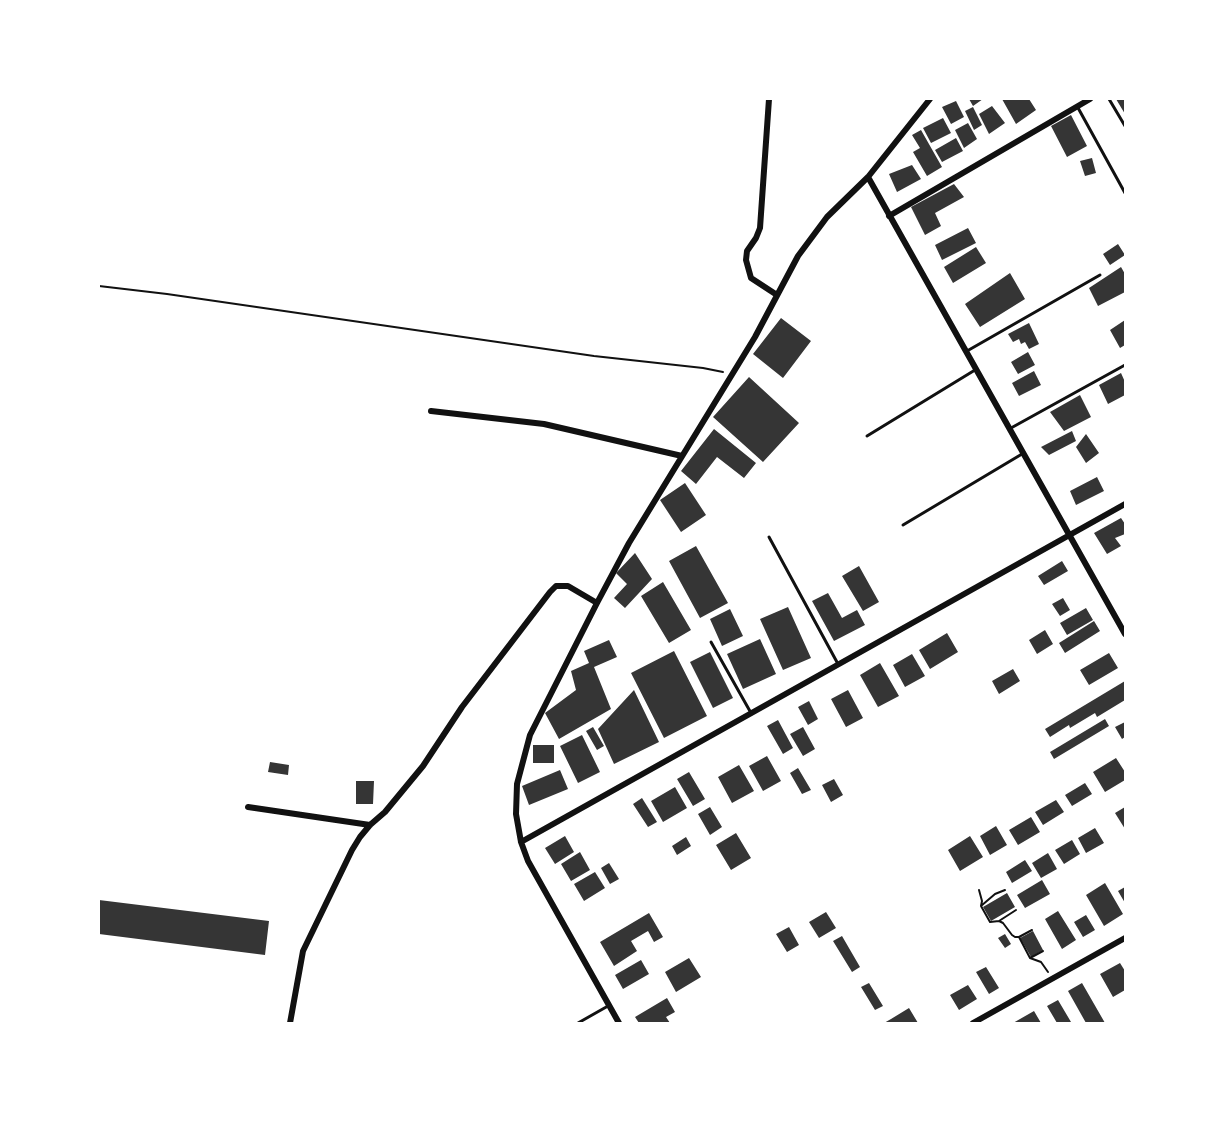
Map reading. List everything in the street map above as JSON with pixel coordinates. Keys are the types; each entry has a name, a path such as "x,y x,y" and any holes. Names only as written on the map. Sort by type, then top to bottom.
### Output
{"street":[{"path":"769,99 760,228 747,251 746,260 751,278 777,295"},
{"path":"619,1023 528,861 521,842 516,814 516,784 530,735 629,543 755,337 798,256 827,217 868,177 930,99"},
{"path":"889,216 1090,99"},
{"path":"868,177 1125,634"},
{"path":"431,411 544,424 682,456"},
{"path":"521,842 1125,504"},
{"path":"290,1023 303,951 352,850 370,825 385,812 423,766 462,707 556,586 568,586 597,603"},
{"path":"248,807 370,825"},
{"path":"973,1023 1125,938"}],"lane":[{"path":"1109,99 1125,126"},
{"path":"1077,106 1125,193"},
{"path":"965,352 1100,275"},
{"path":"1010,429 1125,365"},
{"path":"867,436 975,370"},
{"path":"903,525 1023,453"},
{"path":"769,537 838,664"},
{"path":"711,642 751,713"},
{"path":"578,1023 610,1006"}],"path":[{"path":"99,286 191,297 594,356 703,368 732,374"},
{"path":"979,890 981,906 990,922 999,921 1016,910"},
{"path":"981,906 995,894 1005,890"},
{"path":"999,921 1015,937 1032,930"},
{"path":"1019,937 1030,958 1041,962 1052,979"},
{"path":"1030,958 1043,951"}],"building":[{"path":"969,99 983,99 973,106"},
{"path":"1002,99 1029,99 1036,110 1016,124"},
{"path":"1116,99 1125,99 1125,114"},
{"path":"956,101 964,117 951,124 942,107"},
{"path":"992,106 1005,123 989,134 979,114"},
{"path":"973,107 982,125 974,130 965,111"},
{"path":"1071,115 1087,146 1067,157 1051,126"},
{"path":"943,118 951,133 931,143 923,128"},
{"path":"968,123 977,139 964,148 955,130"},
{"path":"921,130 942,167 927,176 913,152 920,148 912,135"},
{"path":"956,138 963,151 942,162 935,150"},
{"path":"1092,158 1096,173 1085,176 1080,161"},
{"path":"912,165 921,179 897,192 889,174"},
{"path":"954,184 964,197 935,213 941,226 925,235 911,207"},
{"path":"968,228 976,243 942,260 935,245"},
{"path":"1118,244 1125,255 1110,265 1103,254"},
{"path":"976,247 986,263 953,283 944,267"},
{"path":"1121,267 1125,274 1125,292 1098,306 1089,288"},
{"path":"1010,273 1025,299 980,327 965,304"},
{"path":"781,318 811,341 783,378 753,354"},
{"path":"1125,320 1125,345 1120,348 1110,330"},
{"path":"1029,323 1039,344 1029,349 1025,342 1021,344 1019,339 1013,342 1008,334"},
{"path":"1028,352 1035,365 1018,374 1011,362"},
{"path":"1034,371 1041,385 1019,396 1012,383"},
{"path":"1121,373 1125,382 1125,395 1108,404 1099,385"},
{"path":"749,377 799,423 763,462 713,417"},
{"path":"1080,395 1091,417 1064,431 1050,412"},
{"path":"714,429 756,463 744,478 717,457 696,484 681,471"},
{"path":"1072,431 1076,441 1049,455 1041,447"},
{"path":"1086,434 1099,453 1086,463 1076,447"},
{"path":"1097,477 1104,491 1076,505 1070,491"},
{"path":"685,483 706,515 681,532 660,500"},
{"path":"1121,518 1125,524 1125,534 1115,538 1121,546 1107,554 1094,533"},
{"path":"696,546 728,603 700,618 669,561"},
{"path":"635,553 652,579 625,608 614,598 627,584 616,573"},
{"path":"1062,561 1068,571 1044,585 1038,576"},
{"path":"859,566 879,602 863,611 842,576"},
{"path":"663,582 691,630 669,643 641,596"},
{"path":"828,593 842,618 857,610 865,625 834,641 812,601"},
{"path":"1063,598 1070,610 1060,616 1052,604"},
{"path":"788,607 811,658 783,670 760,619"},
{"path":"1086,608 1093,620 1067,635 1060,623"},
{"path":"730,609 743,636 722,646 710,619"},
{"path":"1094,621 1100,631 1065,653 1059,643"},
{"path":"1045,630 1053,644 1037,654 1029,640"},
{"path":"947,633 958,652 930,669 919,650"},
{"path":"760,639 776,674 743,689 727,654"},
{"path":"609,640 617,657 594,667 611,709 559,739 545,713 576,690 571,671 589,663 584,651"},
{"path":"674,651 707,716 664,738 631,673"},
{"path":"710,652 733,698 713,708 690,662"},
{"path":"1109,653 1118,668 1089,685 1080,670"},
{"path":"912,654 925,676 905,687 893,665"},
{"path":"880,663 899,696 878,707 860,675"},
{"path":"1013,669 1020,681 999,694 992,681"},
{"path":"1125,681 1125,700 1097,717 1095,713 1050,737 1045,729"},
{"path":"634,690 659,742 614,764 598,729"},
{"path":"848,690 863,718 846,727 831,699"},
{"path":"809,701 818,719 808,725 798,707"},
{"path":"1105,719 1109,726 1054,759 1050,752"},
{"path":"778,720 793,748 783,754 767,726"},
{"path":"1125,722 1125,737 1122,739 1115,727"},
{"path":"593,727 604,746 597,750 586,731"},
{"path":"803,727 815,749 803,756 790,734"},
{"path":"582,735 600,772 578,783 560,746"},
{"path":"533,745 554,745 554,763 533,763"},
{"path":"767,756 781,781 763,791 749,766"},
{"path":"1116,758 1125,772 1125,780 1105,792 1093,772"},
{"path":"270,762 289,765 288,775 268,772"},
{"path":"739,765 754,791 732,803 718,777"},
{"path":"798,768 811,790 802,794 790,773"},
{"path":"560,770 568,789 529,805 522,786"},
{"path":"689,772 705,799 693,806 677,779"},
{"path":"834,779 843,795 831,802 822,785"},
{"path":"356,781 374,781 373,804 356,804"},
{"path":"1085,783 1092,794 1072,806 1065,795"},
{"path":"675,787 687,808 663,822 651,801"},
{"path":"642,798 657,822 648,827 633,804"},
{"path":"1056,800 1064,812 1043,825 1035,812"},
{"path":"710,807 722,827 710,835 698,814"},
{"path":"1125,807 1125,829 1115,813"},
{"path":"1031,817 1040,832 1018,845 1009,830"},
{"path":"996,826 1007,845 990,855 980,836"},
{"path":"1095,828 1104,843 1086,853 1078,838"},
{"path":"736,833 751,858 731,870 716,845"},
{"path":"565,836 574,852 555,864 545,848"},
{"path":"970,836 983,857 960,871 948,850"},
{"path":"686,837 691,846 677,855 672,846"},
{"path":"1072,840 1080,854 1064,864 1055,850"},
{"path":"580,852 590,870 571,881 561,864"},
{"path":"1048,853 1057,869 1041,878 1032,863"},
{"path":"1025,860 1032,871 1012,883 1006,872"},
{"path":"609,863 619,879 610,884 601,868"},
{"path":"595,872 605,888 584,901 574,884"},
{"path":"1042,880 1050,894 1025,908 1017,895"},
{"path":"1105,883 1123,914 1104,926 1086,895"},
{"path":"1125,887 1125,903 1118,891"},
{"path":"1007,893 1015,907 991,921 983,907"},
{"path":"99,900 269,921 265,955 99,934"},
{"path":"1058,911 1076,940 1062,949 1045,919"},
{"path":"826,912 836,928 819,938 809,922"},
{"path":"649,913 663,937 654,942 648,931 631,941 637,951 614,966 600,942"},
{"path":"1086,915 1095,930 1083,937 1074,922"},
{"path":"789,927 799,945 787,952 776,934"},
{"path":"1033,931 1043,950 1031,957 1020,938"},
{"path":"1005,934 1011,944 1005,948 998,938"},
{"path":"842,936 860,967 852,972 833,941"},
{"path":"689,958 701,977 676,992 665,972"},
{"path":"641,960 649,974 623,989 615,975"},
{"path":"1120,963 1125,971 1125,990 1113,997 1100,974"},
{"path":"986,967 999,988 989,994 976,972"},
{"path":"869,983 883,1006 875,1010 861,987"},
{"path":"1082,983 1105,1023 1086,1023 1068,991"},
{"path":"968,985 977,999 959,1010 950,995"},
{"path":"667,998 675,1012 666,1017 670,1023 639,1023 635,1017"},
{"path":"1058,1000 1070,1023 1057,1023 1047,1006"},
{"path":"909,1008 918,1023 884,1023 891,1019"},
{"path":"1034,1011 1041,1023 1013,1023"}]}
